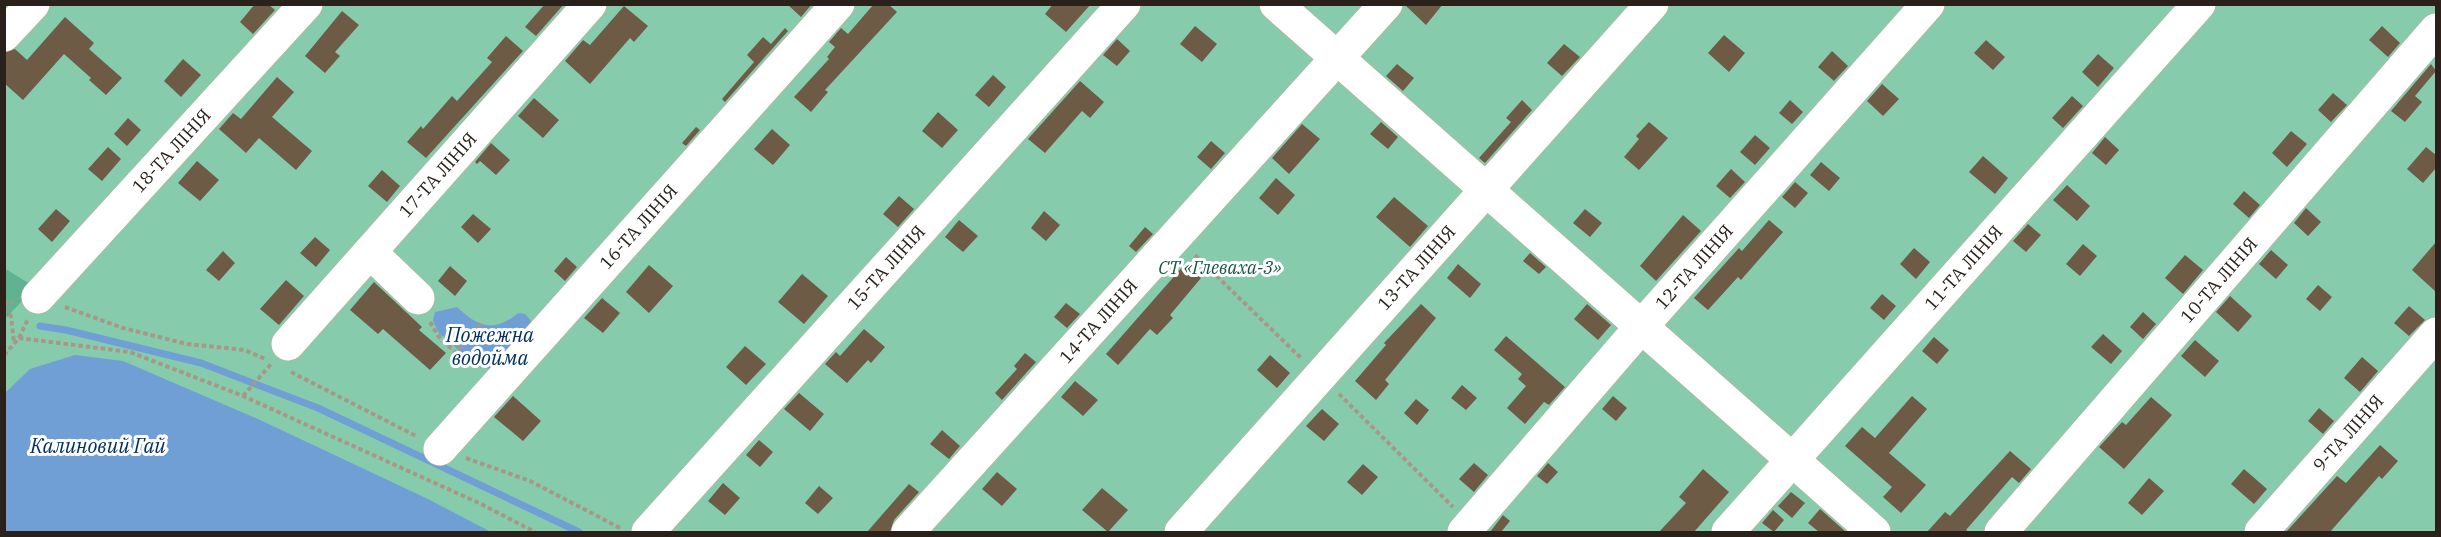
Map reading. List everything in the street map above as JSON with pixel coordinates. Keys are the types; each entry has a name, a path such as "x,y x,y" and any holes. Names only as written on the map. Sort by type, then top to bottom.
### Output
{"lane":[{"path":"4,35 33,4"},
{"name":"18-ТА ЛІНІЯ","path":"38,297 306,4"},
{"name":"17-ТА ЛІНІЯ","path":"288,344 590,4"},
{"name":"16-ТА ЛІНІЯ","path":"440,448 838,4"},
{"name":"15-ТА ЛІНІЯ","path":"648,532 1124,4"},
{"path":"1276,4 1874,532"},
{"name":"14-ТА ЛІНІЯ","path":"908,532 1386,4"},
{"name":"13-ТА ЛІНІЯ","path":"1181,532 1322,377 1485,189 1652,4"},
{"name":"12-ТА ЛІНІЯ","path":"1464,532 1641,327 1928,4"},
{"name":"11-ТА ЛІНІЯ","path":"1728,532 2199,4"},
{"name":"10-ТА ЛІНІЯ","path":"2001,532 2436,30"},
{"path":"370,252 418,298"},
{"name":"9-ТА ЛІНІЯ","path":"2261,532 2436,334"}],"path":[{"path":"4,355 19,338 38,297 123,328 187,344 245,350"},
{"path":"418,298 427,307 436,332 456,352 483,321"},
{"path":"4,309 11,316 15,343"},
{"path":"19,338 130,352 243,396 481,504 535,532"},
{"path":"243,396 260,377"}],"green space":[{"name":"СТ «Глеваха-3»","path":"5,5 2436,5 2436,532 5,532"},
{"path":"4,268 35,287 5,319 4,319"}],"water":[{"name":"Пожежна водойма","path":"457,307 472,319 486,325 501,324 518,313 525,314 533,323 496,370 473,366 447,338 440,335 433,321 435,312"},
{"name":"Калиновий Гай","path":"75,355 123,361 258,419 428,499 491,532 5,532 5,393 30,369"}],"building":[{"path":"255,4 268,4 275,10 253,34 240,22"},
{"path":"545,4 564,4 536,36 525,27"},
{"path":"787,4 812,4 801,17"},
{"path":"874,4 888,4 897,12 825,90 828,92 811,112 794,97 829,59 827,57 835,47 829,42 841,28 848,34"},
{"path":"1053,4 1091,4 1066,32 1045,14"},
{"path":"1404,4 1443,4 1426,25"},
{"path":"624,6 648,26 634,42 630,38 590,84 565,61 583,40 590,45"},
{"path":"342,11 359,25 335,52 340,56 325,73 305,56"},
{"path":"65,17 94,43 89,49 122,78 106,95 64,54 23,100 4,83 4,53 15,49 27,60"},
{"path":"1195,26 1217,44 1202,62 1180,44"},
{"path":"2382,26 2400,43 2388,57 2369,40"},
{"path":"785,28 788,31 725,102 722,99 754,62 747,55 763,37 771,44"},
{"path":"1724,35 1745,53 1729,72 1708,53"},
{"path":"506,36 523,51 426,158 407,142 421,126 423,129 452,96 457,101 492,62 487,58"},
{"path":"1117,39 1130,51 1117,66 1103,55"},
{"path":"1986,40 2005,57 1993,70 1974,53"},
{"path":"1564,44 1580,57 1562,76 1547,63"},
{"path":"1832,51 1848,66 1834,81 1818,67"},
{"path":"2098,54 2114,68 2098,87 2082,72"},
{"path":"183,59 201,75 181,97 164,81"},
{"path":"1397,64 1414,78 1403,91 1386,76"},
{"path":"2431,64 2436,71 2415,96 2422,102 2405,122 2391,111"},
{"path":"993,75 1006,87 989,107 975,95"},
{"path":"277,77 294,92 272,117 312,151 296,170 259,138 246,153 219,129 233,113 241,119"},
{"path":"1080,81 1104,102 1090,118 1082,111 1045,153 1028,139"},
{"path":"1882,84 1899,99 1883,116 1867,101"},
{"path":"2333,93 2347,105 2331,122 2318,110"},
{"path":"2072,96 2083,106 2063,128 2052,118"},
{"path":"534,98 559,120 543,138 518,116"},
{"path":"1522,100 1532,110 1485,163 1479,158 1511,122 1506,118"},
{"path":"1790,100 1803,112 1792,124 1779,113"},
{"path":"938,112 958,130 942,148 922,131"},
{"path":"128,118 141,130 127,146 114,134"},
{"path":"1381,122 1398,137 1388,149 1370,134"},
{"path":"1649,122 1668,138 1639,170 1624,157 1639,139 1636,136"},
{"path":"1302,124 1320,139 1289,174 1272,158"},
{"path":"696,127 700,130 686,146 682,143"},
{"path":"772,129 790,145 773,165 754,149"},
{"path":"2291,131 2307,144 2287,167 2272,153"},
{"path":"1755,135 1770,148 1755,165 1740,152"},
{"path":"2105,137 2119,150 2106,165 2092,153"},
{"path":"1211,141 1225,153 1211,169 1197,157"},
{"path":"491,143 510,160 496,175 480,161 477,164 475,162"},
{"path":"108,147 121,159 102,181 88,169"},
{"path":"2426,147 2436,155 2436,168 2423,183 2407,169"},
{"path":"1983,156 2008,178 1995,194 1969,172"},
{"path":"197,161 219,180 200,201 178,183"},
{"path":"1821,162 1840,178 1829,191 1810,175"},
{"path":"1731,169 1745,182 1730,198 1716,186"},
{"path":"382,170 400,186 387,202 368,186"},
{"path":"1276,178 1295,195 1278,215 1259,198"},
{"path":"1795,182 1808,193 1795,208 1782,197"},
{"path":"2067,185 2090,206 2077,221 2053,200"},
{"path":"2244,191 2260,205 2249,218 2233,204"},
{"path":"899,196 914,209 898,227 883,214"},
{"path":"1394,197 1428,226 1410,247 1376,217"},
{"path":"2306,208 2321,222 2308,236 2294,223"},
{"path":"56,209 70,221 52,242 38,229"},
{"path":"1585,209 1602,223 1590,237 1573,223"},
{"path":"1044,211 1060,225 1046,241 1031,228"},
{"path":"473,214 491,229 478,243 461,227"},
{"path":"1683,215 1701,231 1656,281 1640,266"},
{"path":"959,220 978,236 963,252 945,237"},
{"path":"1769,220 1783,232 1741,280 1738,277 1708,310 1694,298 1739,248 1742,251"},
{"path":"2028,224 2041,235 2026,252 2013,241"},
{"path":"1145,227 1153,234 1136,252 1129,246"},
{"path":"315,237 330,250 316,267 300,253"},
{"path":"2436,242 2436,292 2412,270"},
{"path":"2083,244 2097,256 2080,276 2066,264"},
{"path":"1914,248 1930,262 1916,279 1900,264"},
{"path":"2271,250 2288,265 2276,279 2259,264"},
{"path":"223,251 235,263 219,281 206,270"},
{"path":"1530,253 1546,267 1539,274 1523,261"},
{"path":"2185,255 2203,270 2183,294 2165,278"},
{"path":"566,257 577,267 565,281 554,271"},
{"path":"1185,264 1201,278 1170,315 1173,318 1157,335 1150,329 1118,365 1106,354"},
{"path":"1458,264 1481,284 1470,298 1447,278"},
{"path":"649,265 673,286 649,313 626,292"},
{"path":"450,266 467,281 455,296 438,281"},
{"path":"802,274 828,296 804,324 778,302"},
{"path":"286,280 304,296 279,325 260,309"},
{"path":"374,282 422,327 419,330 446,353 430,370 383,329 378,334 350,310"},
{"path":"2318,285 2332,297 2320,311 2306,299"},
{"path":"1882,294 1896,306 1884,320 1870,308"},
{"path":"2230,296 2252,316 2238,332 2216,312"},
{"path":"602,298 620,313 603,333 584,318"},
{"path":"1066,303 1080,314 1067,328 1054,317"},
{"path":"1421,304 1436,318 1385,380 1389,384 1376,400 1355,381 1386,345 1384,343"},
{"path":"1587,304 1611,325 1598,340 1574,319"},
{"path":"2409,306 2425,320 2409,336 2394,323"},
{"path":"2143,312 2156,324 2143,339 2130,327"},
{"path":"864,329 885,347 871,363 868,360 847,383 825,364 836,352 840,356"},
{"path":"2103,334 2122,351 2111,364 2091,347"},
{"path":"1506,336 1565,387 1549,405 1544,402 1525,424 1507,408 1526,386 1518,379 1522,374 1494,350"},
{"path":"1934,337 1949,350 1937,364 1922,351"},
{"path":"2195,340 2219,361 2205,377 2181,356"},
{"path":"745,346 766,364 746,385 726,367"},
{"path":"1025,353 1036,362 1002,400 995,393 1017,369 1014,366"},
{"path":"1270,355 1290,373 1277,388 1257,370"},
{"path":"2362,357 2378,371 2360,392 2344,378"},
{"path":"1075,381 1098,400 1083,416 1061,397"},
{"path":"1462,385 1477,398 1466,410 1451,398"},
{"path":"799,393 824,414 810,431 784,409"},
{"path":"513,396 541,421 523,441 494,417"},
{"path":"1613,396 1627,408 1616,421 1602,409"},
{"path":"1912,396 1927,409 1889,453 1926,485 1901,513 1883,497 1892,487 1845,446 1862,427 1875,438"},
{"path":"2151,397 2172,415 2124,469 2099,447 2122,422 2126,425"},
{"path":"1416,399 1429,410 1417,425 1404,413"},
{"path":"2319,408 2334,421 2323,434 2308,421"},
{"path":"1322,409 1339,424 1324,441 1306,426"},
{"path":"942,430 960,446 949,459 930,444"},
{"path":"759,440 773,452 760,467 746,455"},
{"path":"2380,445 2398,461 2382,479 2379,476 2330,532 2286,532 2337,476 2346,483"},
{"path":"2010,451 2031,469 2019,483 2012,477 1966,530 1969,532 1927,532 1945,512 1950,516"},
{"path":"1474,463 1488,475 1474,492 1459,479"},
{"path":"1548,463 1558,472 1547,484 1537,476"},
{"path":"1363,464 1378,477 1362,495 1347,482"},
{"path":"1703,469 1729,492 1694,532 1659,532 1686,503 1679,497"},
{"path":"2244,469 2267,489 2254,504 2231,484"},
{"path":"997,472 1017,489 1002,506 982,489"},
{"path":"2149,478 2164,491 2142,515 2128,503"},
{"path":"723,483 740,498 725,515 708,501"},
{"path":"909,484 919,492 894,520 890,532 867,532"},
{"path":"819,486 833,498 818,514 805,503"},
{"path":"1102,488 1128,510 1108,532 1082,510"},
{"path":"1791,492 1805,503 1792,518 1778,506"},
{"path":"1820,509 1846,532 1819,532 1808,523"},
{"path":"1773,510 1784,520 1774,532 1762,523"},
{"path":"1503,515 1510,521 1501,532 1490,532"}],"waterway":[{"path":"40,326 66,330 201,363 318,408 579,532"}]}
